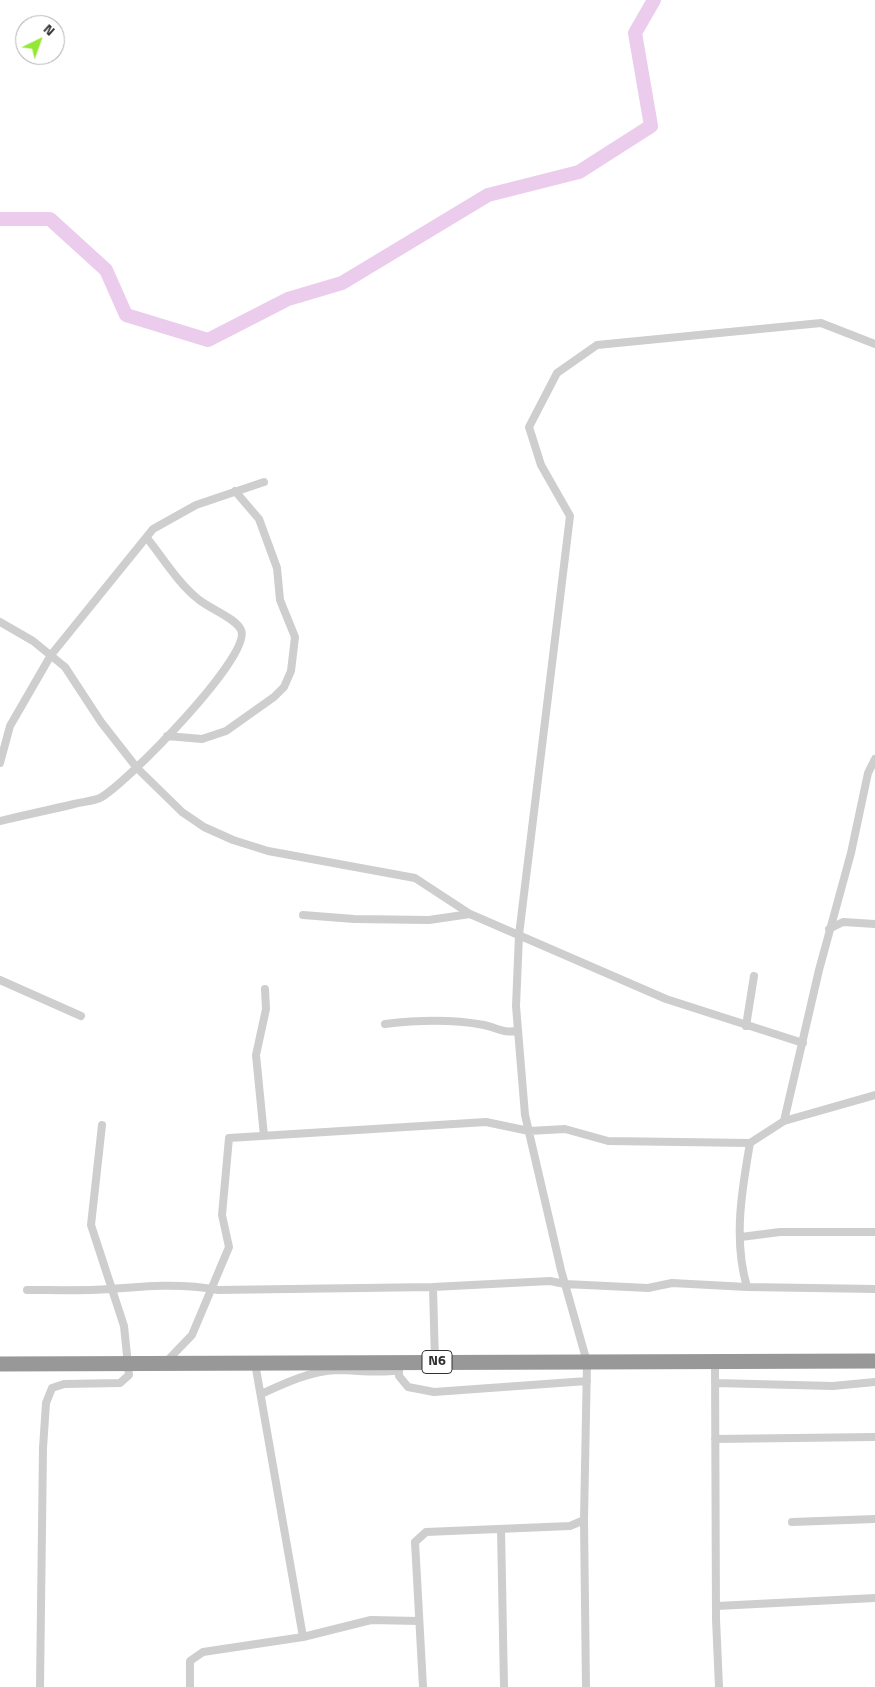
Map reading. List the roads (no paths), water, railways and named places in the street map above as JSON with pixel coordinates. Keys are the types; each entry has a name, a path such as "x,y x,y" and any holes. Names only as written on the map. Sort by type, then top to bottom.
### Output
{"highway":[{"name":"N6","path":"0,1364 255,1363 399,1366 435,1362 875,1361"}],"street":[{"path":"586,1687 584,1520 587,1362 565,1284 525,1116 516,1006 519,935 570,516 541,465 529,427 557,373 597,345 821,323 875,344"},
{"path":"0,763 10,726 51,655 154,529 168,519 196,505 264,482"},
{"path":"167,736 202,739 226,731 274,697 284,687 291,671 295,637 280,600 277,568 259,519 235,491"},
{"path":"0,821 100,798 137,768 213,685 229,663 242,636 241,629 235,622 198,599 147,538"},
{"path":"0,622 34,641 65,667 101,722 137,768 182,812 204,827 233,840 268,851 415,878 470,914 666,999 803,1043"},
{"path":"784,1121 829,928 851,853 868,773 875,759"},
{"path":"303,915 354,919 429,920 470,914"},
{"path":"829,928 843,922 875,924"},
{"path":"746,1026 754,976"},
{"path":"0,980 81,1016"},
{"path":"264,1136 256,1055 265,1019 265,989"},
{"path":"385,1024 421,1021 484,1025 507,1032 518,1030"},
{"path":"165,1364 192,1335 229,1247 222,1215 229,1138 486,1122 529,1131 565,1129 608,1141 750,1142 784,1121 875,1095"},
{"path":"40,1687 43,1448 46,1403 52,1388 64,1384 120,1383 129,1375 124,1326 91,1225 102,1126"},
{"path":"747,1287 743,1275 739,1206 750,1142"},
{"path":"741,1237 780,1232 875,1232"},
{"path":"26,1290 111,1289 138,1285 211,1288 433,1287 550,1281 565,1284 648,1288 672,1283 747,1287 875,1289"},
{"path":"433,1287 435,1362"},
{"path":"715,1362 719,1687"},
{"path":"255,1363 303,1637"},
{"path":"261,1394 308,1374 337,1370 382,1373 399,1366 399,1376 408,1387 434,1392 587,1381"},
{"path":"715,1383 834,1386 875,1382"},
{"path":"716,1439 875,1437"},
{"path":"792,1522 875,1519"},
{"path":"423,1687 415,1542 426,1532 570,1526 584,1520"},
{"path":"501,1529 504,1687"},
{"path":"717,1606 875,1598"},
{"path":"190,1687 190,1661 203,1652 303,1637 371,1620 419,1621"}],"waterway":[{"path":"0,219 50,219 106,270 126,315 208,340 288,299 342,283 488,195 579,172 651,126 635,33 654,0"}]}
